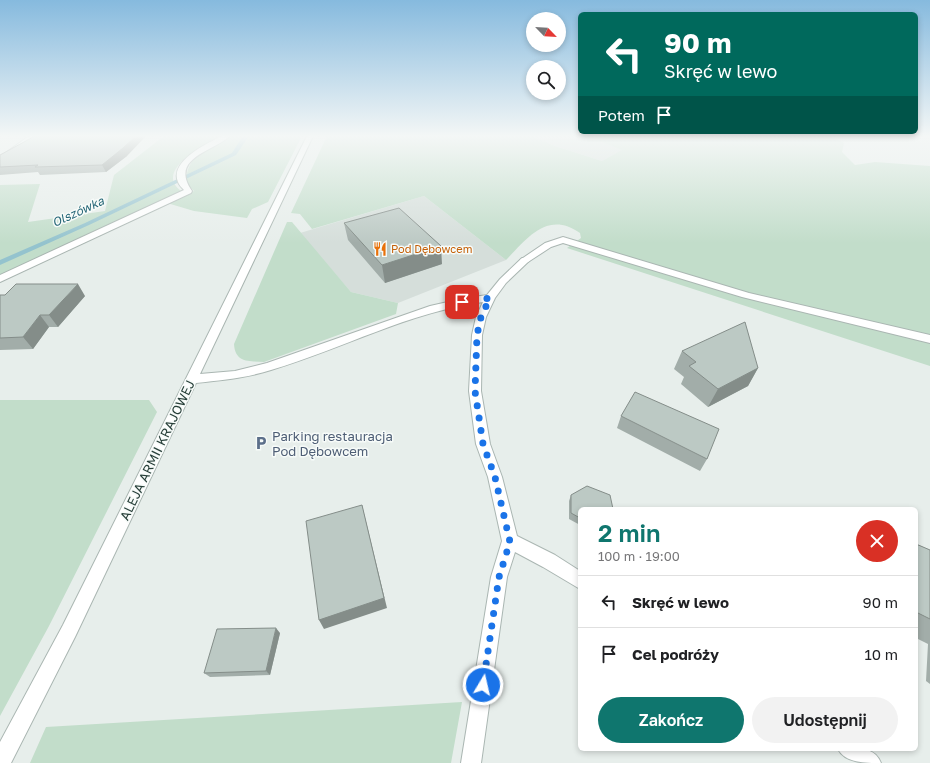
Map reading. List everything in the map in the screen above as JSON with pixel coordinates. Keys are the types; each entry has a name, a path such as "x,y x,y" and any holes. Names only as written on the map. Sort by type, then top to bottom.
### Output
{"street":[{"path":"0,279 188,191 182,185 180,176 182,172"},
{"name":"ALEJA ARMII KRAJOWEJ","path":"0,763 69,631 293,172"},
{"path":"471,763 499,577 510,542 495,477 483,444 475,391 477,335 481,317 490,298 503,281 525,260 548,245 563,240 746,295 930,339"},
{"path":"191,379 235,375 268,367 434,308 490,298"},
{"path":"510,542 549,561 578,580"},
{"path":"851,751 870,763"}],"shaded area":[{"path":"424,196 506,260 398,303 351,292 300,233"}],"green space":[{"path":"118,172 175,172 173,175 174,183 181,191 0,275 0,185 40,184 28,222 105,211 114,175"},
{"path":"188,172 284,172 268,202 252,209 247,218 194,211 167,203 194,191 186,183"},
{"path":"310,172 930,172 930,366 567,248 581,238 580,233 558,224 548,226 530,236 506,260 424,196 312,229 300,214 291,213"},
{"path":"287,222 292,222 351,292 398,303 396,314 264,362 244,360 237,355 234,344"},
{"path":"0,400 149,400 157,412 49,626 0,716"},
{"path":"462,702 451,763 30,763 46,727"}],"building":[{"path":"399,208 441,246 382,265 344,223"},
{"path":"16,284 78,284 49,315 40,315 23,337 0,338 0,295 5,295"},
{"path":"745,322 758,368 718,389 689,366 696,362 682,351"},
{"path":"635,392 719,429 707,459 621,416"},
{"path":"587,486 610,495 613,507 578,507 578,517 571,513 571,495"},
{"path":"362,505 384,598 319,620 306,521"},
{"path":"918,545 930,550 930,619 918,613"},
{"path":"276,628 266,671 204,673 217,629"}],"waterway":[{"name":"Olszówka","path":"0,263 87,224 197,172"}],"place":[{"name":"Pod Dębowcem","path":"380,249"},
{"name":"Parking restauracja Pod Dębowcem","path":"261,443"}],"route":[{"path":"462,302 490,298 481,317 477,335 475,391 483,444 495,477 510,542 499,577 483,685"}]}
